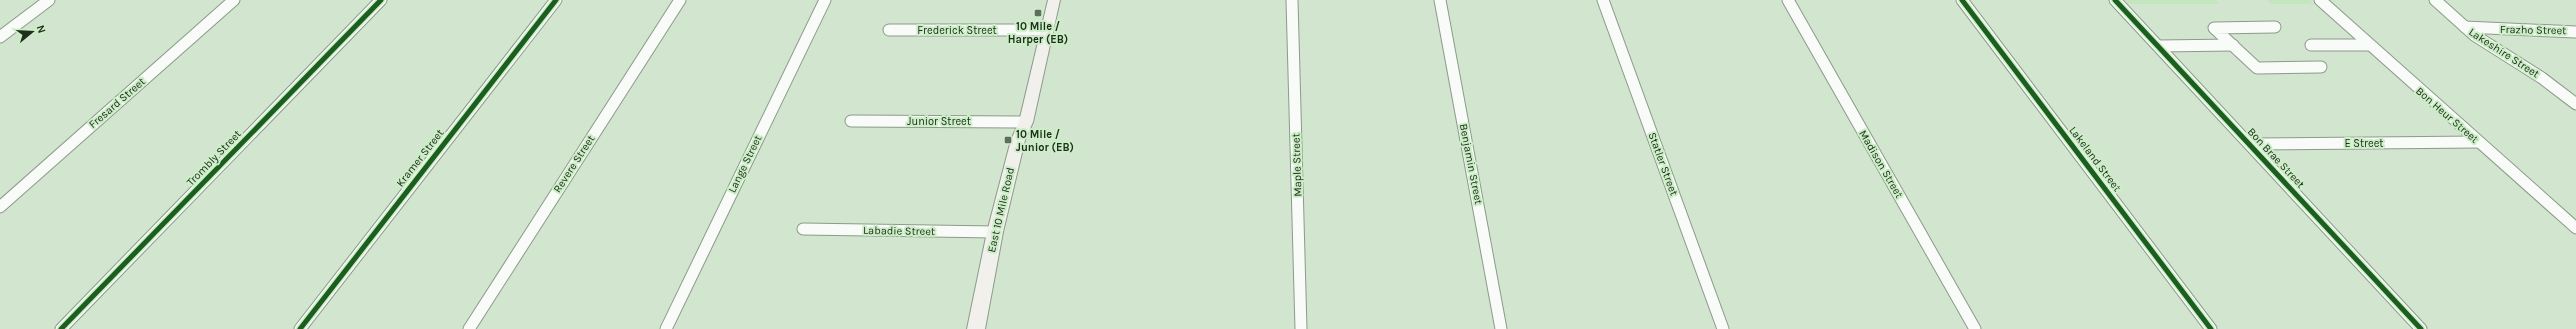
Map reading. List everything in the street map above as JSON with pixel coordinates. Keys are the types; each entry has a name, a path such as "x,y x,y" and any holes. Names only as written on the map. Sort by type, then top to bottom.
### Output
{"street":[{"path":"0,37 49,0"},
{"name":"Fresard Street","path":"0,207 234,0"},
{"name":"Trombly Street","path":"61,329 381,0"},
{"name":"Kramer Street","path":"300,329 556,0"},
{"name":"Revere Street","path":"469,329 680,0"},
{"name":"Lange Street","path":"666,329 825,0"},
{"name":"East 10 Mile Road","path":"976,329 995,232 1018,140 1026,122 1054,0"},
{"name":"Maple Street","path":"1292,0 1301,329"},
{"name":"Benjamin Street","path":"1440,0 1501,329"},
{"name":"Statler Street","path":"1603,0 1722,329"},
{"name":"Madison Street","path":"1788,0 1975,329"},
{"name":"Lakeland Street","path":"1962,0 2211,329"},
{"name":"Bon Brae Street","path":"2115,0 2421,329"},
{"name":"Bon Heur Street","path":"2320,0 2368,45 2576,228"},
{"name":"Lakeshire Street","path":"2435,0 2474,36 2542,78 2576,104"},
{"path":"2275,27 2214,28 2257,68 2321,67"},
{"name":"Frazho Street","path":"2465,27 2500,30 2557,30 2576,32"},
{"name":"Frederick Street","path":"889,30 1048,30"},
{"path":"2159,46 2233,45"},
{"path":"2311,45 2368,45"},
{"name":"Junior Street","path":"852,121 1026,122"},
{"name":"E Street","path":"2250,144 2478,142"},
{"name":"Labadie Street","path":"803,229 995,232"}],"shaded area":[{"path":"2125,0 2216,0 2219,4 2129,4"},
{"path":"2267,0 2310,0 2314,4 2271,4"}],"cycle path":[{"path":"61,329 381,0"},
{"path":"300,329 556,0"},
{"path":"1962,0 2211,329"},
{"path":"2115,0 2421,329"}],"place":[{"name":"10 Mile / Harper (EB)","path":"1038,13"},
{"name":"10 Mile / Junior (EB)","path":"1008,140"}]}
